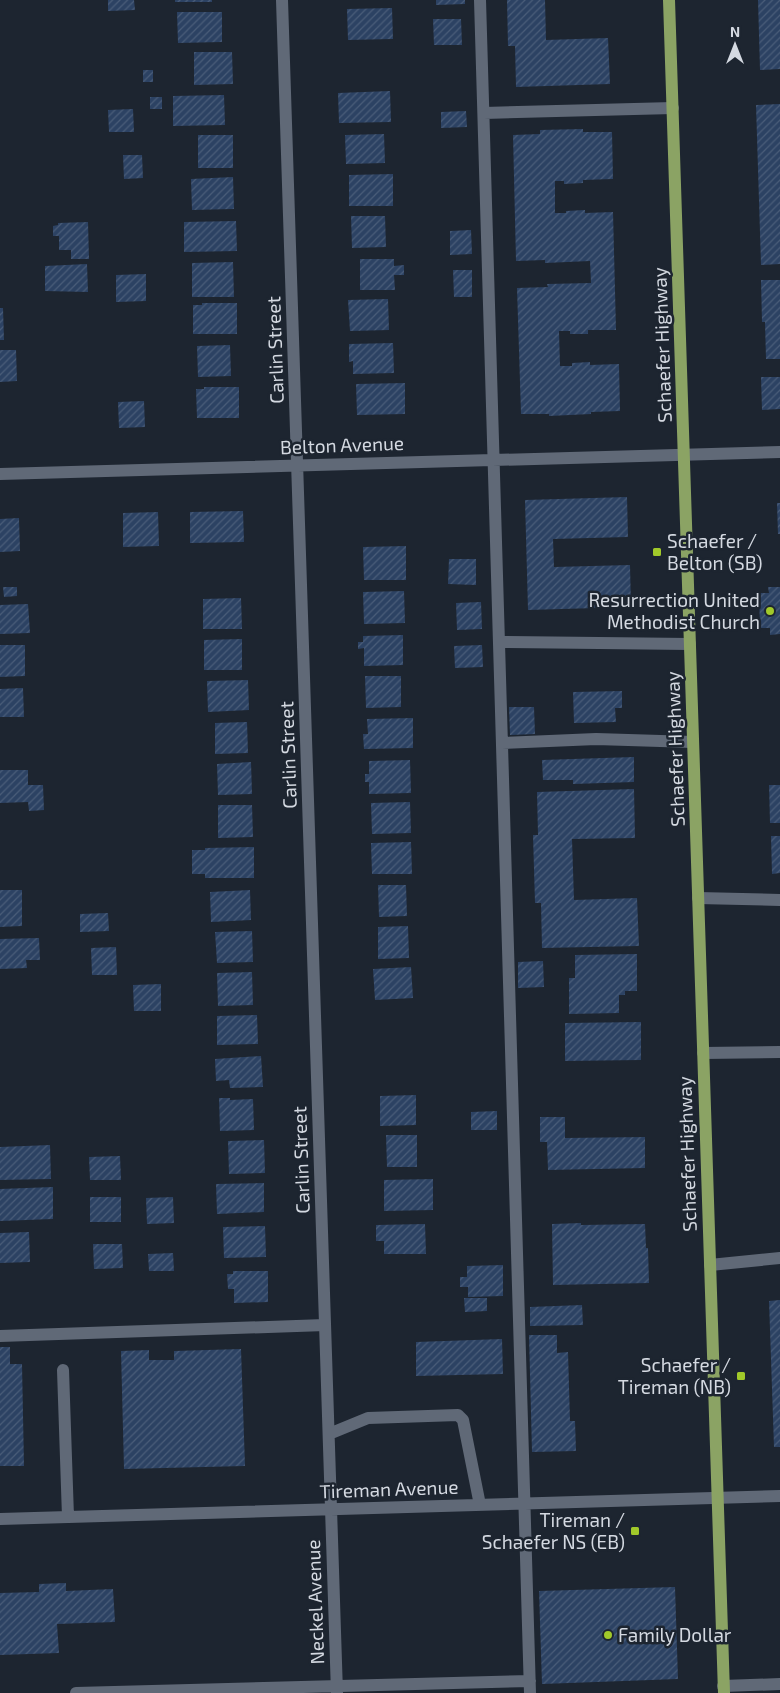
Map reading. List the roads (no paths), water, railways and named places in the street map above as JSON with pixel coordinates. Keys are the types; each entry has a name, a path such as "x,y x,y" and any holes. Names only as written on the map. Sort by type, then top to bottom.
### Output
{"main road":[{"name":"Schaefer Highway","path":"670,0 724,1689"}],"street":[{"name":"Carlin Street","path":"282,0 331,1509"},
{"path":"76,1693 530,1687 480,0"},
{"path":"484,113 673,108"},
{"name":"Belton Avenue","path":"0,474 780,452"},
{"path":"499,642 690,644"},
{"path":"502,743 596,739 693,742"},
{"path":"698,898 780,900"},
{"path":"703,1053 780,1052"},
{"path":"710,1265 780,1258"},
{"path":"0,1336 325,1325"},
{"path":"63,1370 68,1517"},
{"path":"328,1434 368,1418 458,1416 463,1420 480,1505"},
{"name":"Tireman Avenue","path":"0,1519 780,1496"},
{"name":"Neckel Avenue","path":"331,1509 337,1689"},
{"path":"724,1689 780,1684"}],"place":[{"name":"Schaefer / Belton (SB)","path":"657,552"},
{"name":"Resurrection United Methodist Church","path":"770,611"},
{"name":"Schaefer / Tireman (NB)","path":"741,1376"},
{"name":"Tireman / Schaefer NS (EB)","path":"635,1531"},
{"name":"Family Dollar","path":"608,1635"}]}
